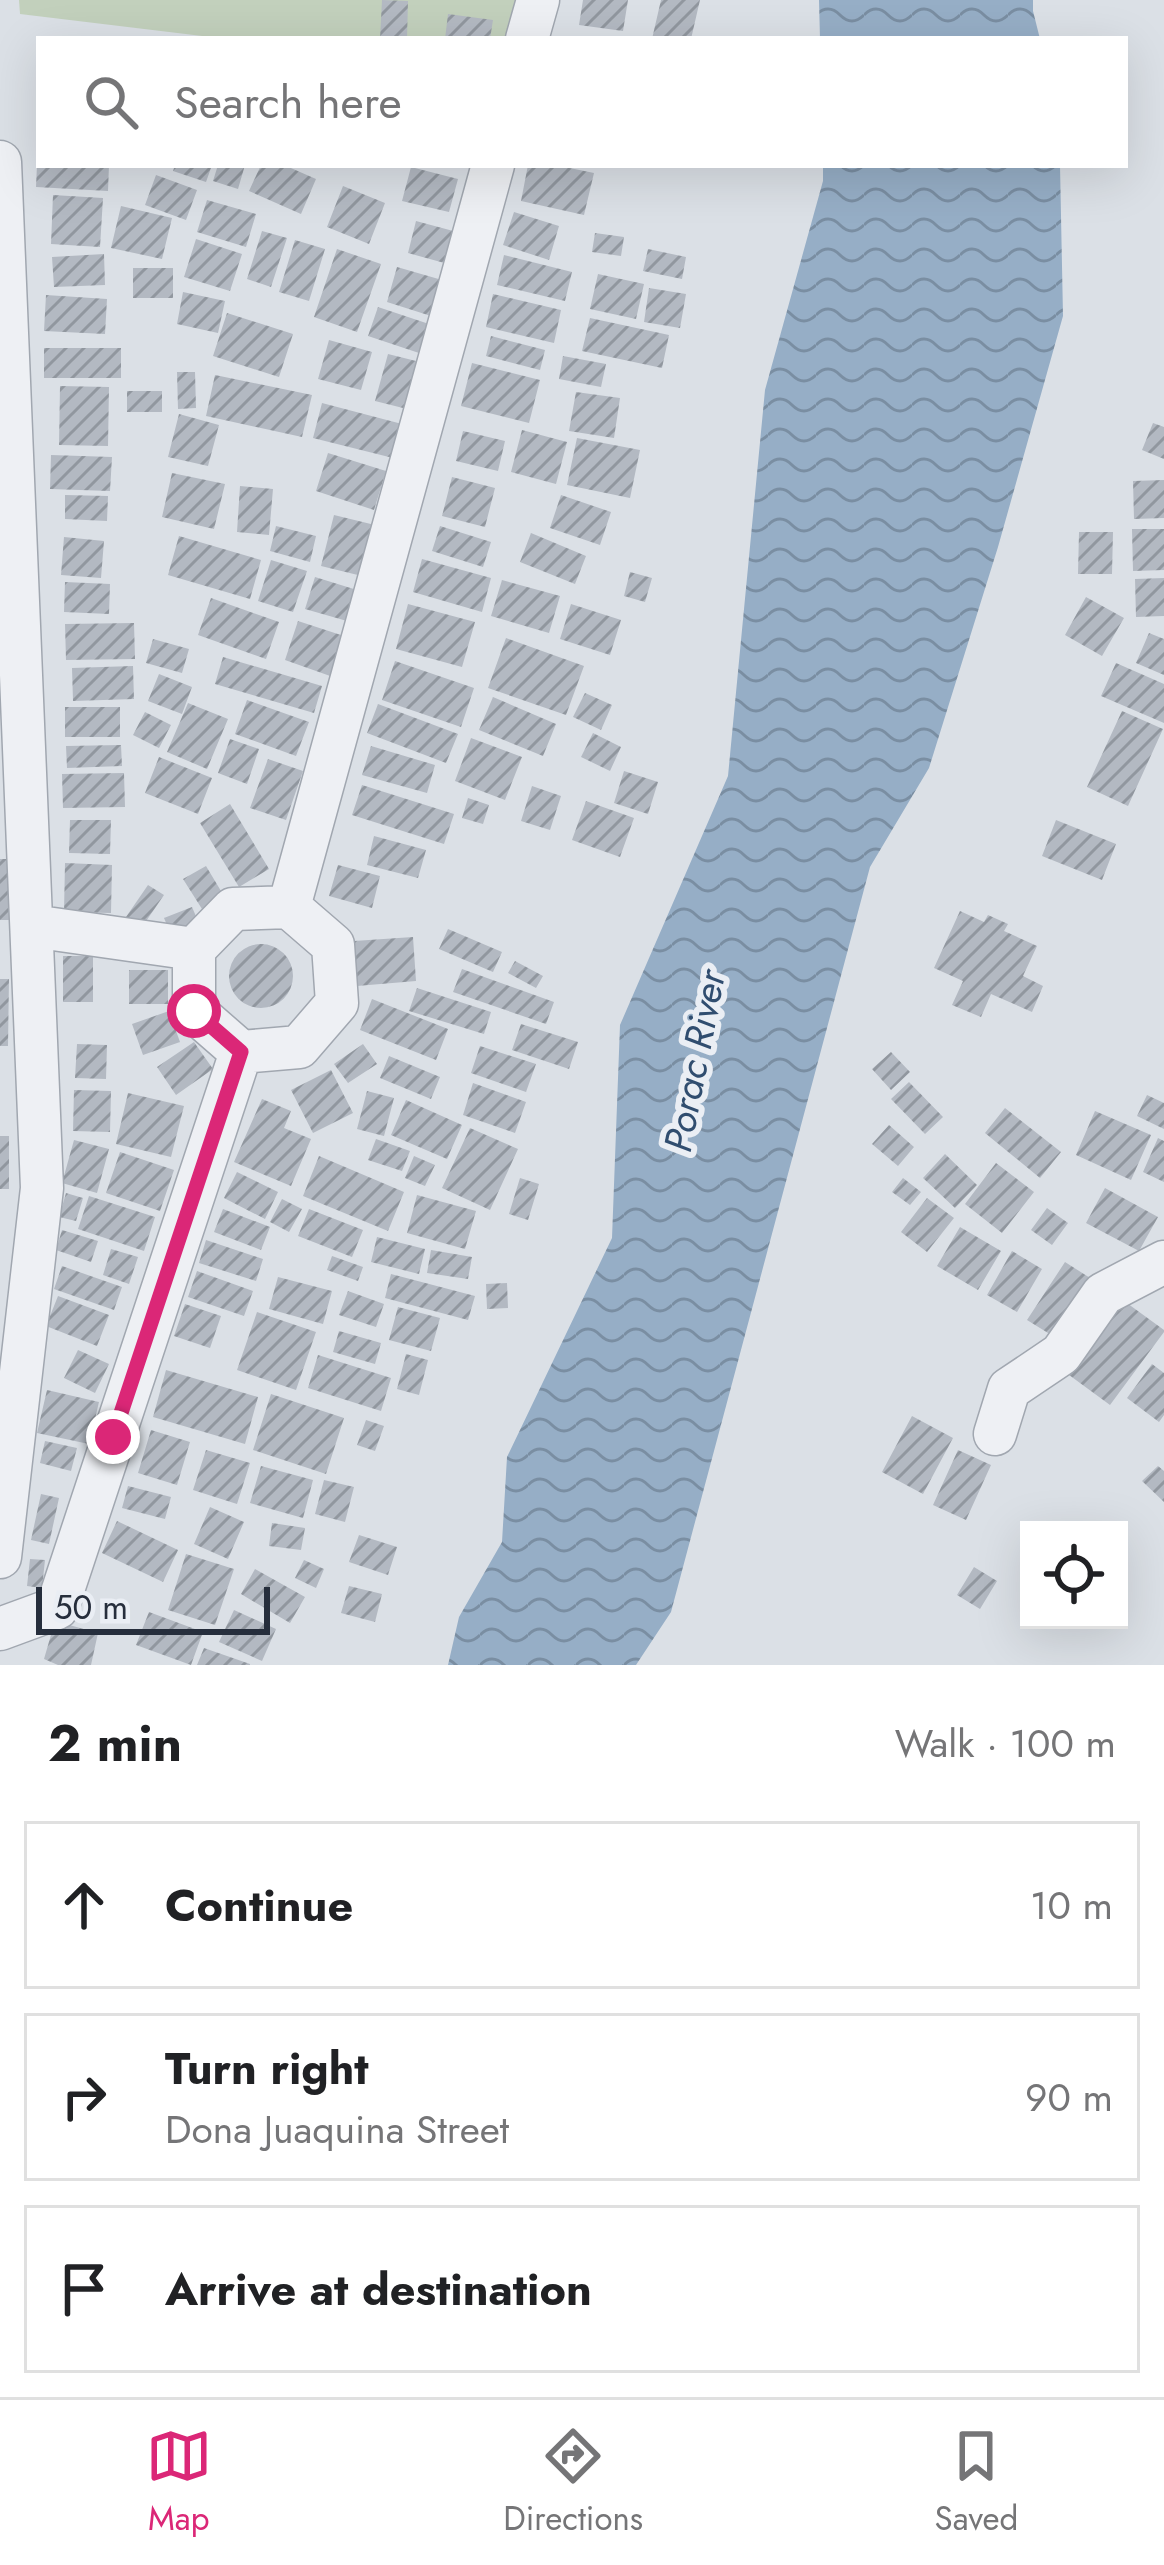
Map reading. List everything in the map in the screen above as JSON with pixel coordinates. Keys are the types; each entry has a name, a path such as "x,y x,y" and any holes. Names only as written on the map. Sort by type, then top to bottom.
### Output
{"street":[{"path":"528,36 538,0"},
{"path":"0,162 42,1188 0,1558"},
{"path":"289,907 492,168"},
{"path":"289,907 333,945 338,1003 299,1047 241,1052 194,1011 194,949 233,909 289,907"},
{"path":"32,926 194,949"},
{"path":"0,1629 56,1608 241,1052"},
{"path":"995,1434 1009,1389 1061,1354 1103,1294 1164,1262"}],"green space":[{"path":"19,0 516,0 508,36 202,36 20,14"}],"water":[{"path":"819,0 1033,0 1039,36 820,36"},
{"name":"Porac River","path":"823,168 1060,168 1063,316 929,768 870,867 671,1612 636,1665 448,1665 459,1617 502,1542 507,1457 612,1238 620,1025 728,776 765,390"}],"building":[{"path":"382,0 408,1 407,36 380,36"},
{"path":"583,0 628,0 623,31 579,25"},
{"path":"661,0 700,0 692,36 653,36"},
{"path":"448,14 493,20 490,36 445,36"},
{"path":"37,168 109,168 108,191 36,187"},
{"path":"174,168 211,168 206,182"},
{"path":"217,168 244,168 238,189 213,181"},
{"path":"260,168 291,168 316,179 301,214 249,191"},
{"path":"411,168 458,179 449,212 402,201"},
{"path":"527,168 594,173 584,215 521,201"},
{"path":"156,175 197,190 186,220 145,205"},
{"path":"343,186 385,203 369,244 327,227"},
{"path":"53,195 103,198 100,247 51,244"},
{"path":"207,200 256,214 246,247 197,232"},
{"path":"121,206 172,218 162,259 111,248"},
{"path":"514,212 559,226 549,260 503,245"},
{"path":"416,221 457,232 448,264 408,253"},
{"path":"262,231 287,238 271,287 247,279"},
{"path":"595,233 624,237 621,256 592,252"},
{"path":"196,239 242,254 230,291 184,277"},
{"path":"295,240 325,249 309,301 279,292"},
{"path":"337,249 381,264 357,332 314,317"},
{"path":"648,249 686,257 682,279 643,271"},
{"path":"104,254 105,285 54,287 52,257"},
{"path":"504,255 572,272 565,301 497,285"},
{"path":"397,267 442,280 431,316 387,302"},
{"path":"133,268 173,268 173,298 133,298"},
{"path":"598,274 644,284 636,319 590,309"},
{"path":"649,288 686,294 680,328 644,322"},
{"path":"183,292 225,301 218,333 177,324"},
{"path":"493,294 561,310 554,343 486,327"},
{"path":"46,295 107,299 105,334 44,331"},
{"path":"378,307 435,326 425,355 368,336"},
{"path":"227,313 293,334 279,377 213,356"},
{"path":"590,318 669,335 662,368 582,351"},
{"path":"491,336 545,350 540,370 486,356"},
{"path":"329,340 372,352 361,390 318,379"},
{"path":"44,348 121,348 121,378 44,378"},
{"path":"388,354 428,364 415,411 375,401"},
{"path":"563,356 606,364 601,387 559,379"},
{"path":"472,363 540,380 529,423 461,406"},
{"path":"177,372 195,372 196,408 178,409"},
{"path":"215,375 312,395 302,437 206,416"},
{"path":"60,386 109,387 108,446 59,445"},
{"path":"127,391 162,391 162,412 127,412"},
{"path":"576,392 620,398 614,438 569,431"},
{"path":"322,403 402,424 393,458 313,438"},
{"path":"179,414 219,425 208,466 168,457"},
{"path":"1153,423 1164,427 1164,459 1142,450"},
{"path":"522,430 567,442 556,484 511,472"},
{"path":"463,431 505,441 498,471 456,461"},
{"path":"577,438 640,450 630,498 567,485"},
{"path":"328,453 386,471 374,510 316,491"},
{"path":"51,455 112,457 110,491 50,489"},
{"path":"172,473 225,484 214,529 162,517"},
{"path":"452,477 495,488 485,527 442,516"},
{"path":"1164,480 1164,518 1134,519 1133,481"},
{"path":"240,486 273,489 269,535 237,532"},
{"path":"65,495 108,496 107,521 65,519"},
{"path":"561,495 611,512 600,545 550,528"},
{"path":"334,515 379,526 366,577 321,566"},
{"path":"276,526 316,536 310,562 270,551"},
{"path":"440,526 491,542 483,567 432,551"},
{"path":"1132,529 1164,529 1164,570 1133,571"},
{"path":"1079,532 1113,532 1112,574 1078,574"},
{"path":"531,533 586,556 575,584 520,562"},
{"path":"179,536 261,560 250,599 168,575"},
{"path":"64,537 104,541 101,578 61,575"},
{"path":"422,559 491,578 482,612 413,592"},
{"path":"271,560 307,571 293,612 258,601"},
{"path":"630,572 652,578 645,602 624,596"},
{"path":"315,577 357,590 347,621 305,609"},
{"path":"1164,578 1164,616 1136,617 1135,579"},
{"path":"502,580 560,596 549,633 491,616"},
{"path":"65,582 110,584 109,614 64,612"},
{"path":"1086,597 1124,618 1102,656 1065,635"},
{"path":"211,598 279,622 266,659 198,635"},
{"path":"408,604 475,622 462,667 396,649"},
{"path":"571,604 621,620 610,655 560,639"},
{"path":"298,621 347,637 333,677 285,660"},
{"path":"134,623 135,659 66,660 65,624"},
{"path":"1149,633 1164,639 1164,675 1136,663"},
{"path":"506,638 584,666 566,715 488,688"},
{"path":"153,639 189,649 182,673 146,663"},
{"path":"223,657 322,686 314,713 215,684"},
{"path":"395,661 474,688 461,727 382,700"},
{"path":"1116,663 1164,684 1164,723 1101,696"},
{"path":"133,666 134,699 73,701 72,668"},
{"path":"159,674 192,687 182,714 148,701"},
{"path":"585,693 612,705 601,730 573,717"},
{"path":"493,697 556,724 543,756 479,730"},
{"path":"247,700 309,722 296,756 235,734"},
{"path":"188,703 228,719 207,769 167,752"},
{"path":"378,704 458,734 446,763 367,733"},
{"path":"65,707 120,707 120,737 65,737"},
{"path":"1122,711 1163,729 1128,806 1087,787"},
{"path":"145,712 171,725 159,748 133,735"},
{"path":"593,733 621,747 610,771 581,757"},
{"path":"471,738 522,757 505,800 455,781"},
{"path":"230,739 259,749 247,784 218,773"},
{"path":"121,745 122,766 67,768 66,746"},
{"path":"371,746 435,765 427,793 362,775"},
{"path":"159,757 212,778 198,814 145,793"},
{"path":"268,759 303,771 286,820 250,808"},
{"path":"624,771 658,782 648,814 614,803"},
{"path":"124,773 125,807 63,808 62,774"},
{"path":"362,785 454,814 444,844 352,815"},
{"path":"532,786 561,796 550,830 521,821"},
{"path":"468,798 489,805 483,824 462,818"},
{"path":"586,801 634,818 620,857 572,840"},
{"path":"230,804 269,869 239,887 200,823"},
{"path":"70,820 111,820 110,854 69,853"},
{"path":"1056,820 1116,844 1102,880 1042,856"},
{"path":"374,836 426,850 418,878 367,865"},
{"path":"0,859 10,859 10,920 0,920"},
{"path":"65,863 112,865 111,913 64,912"},
{"path":"338,865 380,876 372,908 329,896"},
{"path":"206,866 224,896 202,909 183,879"},
{"path":"148,885 164,895 142,927 126,917"},
{"path":"192,907 198,921 170,932 164,918"},
{"path":"960,911 984,922 988,915 1008,924 1004,931 1037,946 1023,976 1043,986 1032,1012 991,994 981,1017 952,1005 963,981 934,968"},
{"path":"448,929 502,952 493,972 439,949"},
{"path":"413,937 416,981 357,986 354,941"},
{"path":"261,944 283,954 293,976 283,998 261,1008 239,998 229,976 239,954"},
{"path":"63,956 93,956 93,1002 63,1002"},
{"path":"515,961 543,976 536,988 508,973"},
{"path":"462,969 554,1002 546,1024 453,992"},
{"path":"129,970 168,970 168,1004 129,1004"},
{"path":"0,979 9,979 8,1046 0,1046"},
{"path":"417,988 491,1012 484,1034 409,1011"},
{"path":"372,999 448,1029 436,1060 360,1030"},
{"path":"169,1011 180,1042 143,1055 132,1024"},
{"path":"521,1024 578,1042 569,1069 512,1050"},
{"path":"194,1042 213,1069 176,1095 157,1067"},
{"path":"77,1044 107,1045 106,1079 75,1078"},
{"path":"363,1044 377,1064 348,1083 334,1064"},
{"path":"480,1046 536,1064 526,1092 471,1073"},
{"path":"891,1052 910,1072 891,1090 872,1069"},
{"path":"389,1056 440,1077 431,1099 380,1078"},
{"path":"331,1070 353,1113 313,1133 291,1090"},
{"path":"909,1082 943,1117 925,1134 891,1099"},
{"path":"473,1083 526,1102 515,1133 463,1115"},
{"path":"74,1090 111,1091 110,1132 73,1131"},
{"path":"367,1091 394,1098 384,1136 357,1129"},
{"path":"128,1093 184,1106 171,1157 116,1144"},
{"path":"1147,1095 1164,1103 1164,1129 1137,1116"},
{"path":"262,1099 291,1111 284,1128 311,1139 291,1186 234,1162"},
{"path":"406,1100 462,1125 447,1159 391,1135"},
{"path":"1005,1108 1061,1152 1040,1178 985,1133"},
{"path":"1095,1111 1151,1135 1131,1180 1076,1155"},
{"path":"889,1125 914,1147 898,1166 872,1144"},
{"path":"470,1128 518,1149 490,1210 442,1188"},
{"path":"0,1136 9,1136 9,1189 0,1189"},
{"path":"1158,1138 1164,1141 1164,1182 1143,1172"},
{"path":"376,1139 410,1151 402,1171 368,1160"},
{"path":"74,1140 109,1149 97,1193 62,1183"},
{"path":"120,1152 174,1170 160,1211 106,1193"},
{"path":"945,1154 977,1185 955,1208 923,1178"},
{"path":"319,1156 404,1192 388,1231 303,1196"},
{"path":"414,1156 435,1165 425,1186 405,1178"},
{"path":"996,1163 1034,1192 1002,1233 965,1204"},
{"path":"237,1172 278,1192 265,1219 224,1198"},
{"path":"520,1178 539,1184 528,1220 509,1214"},
{"path":"903,1178 921,1192 910,1205 892,1192"},
{"path":"1105,1188 1158,1217 1139,1251 1086,1223"},
{"path":"66,1193 83,1198 76,1221 59,1217"},
{"path":"417,1195 476,1211 465,1249 407,1233"},
{"path":"89,1196 155,1217 144,1251 78,1229"},
{"path":"927,1198 954,1218 927,1252 901,1232"},
{"path":"282,1199 302,1209 289,1232 270,1222"},
{"path":"1047,1208 1068,1223 1052,1245 1031,1230"},
{"path":"223,1209 270,1227 261,1250 214,1232"},
{"path":"309,1209 363,1230 352,1257 298,1236"},
{"path":"960,1227 1001,1251 978,1290 937,1266"},
{"path":"62,1230 98,1241 91,1262 56,1250"},
{"path":"377,1237 425,1249 419,1274 371,1262"},
{"path":"206,1240 263,1259 256,1281 199,1263"},
{"path":"111,1249 138,1257 129,1284 103,1275"},
{"path":"431,1250 472,1257 468,1279 427,1273"},
{"path":"1012,1251 1042,1269 1017,1312 987,1295"},
{"path":"332,1256 363,1267 358,1281 327,1270"},
{"path":"1065,1262 1098,1283 1061,1341 1027,1320"},
{"path":"62,1266 122,1287 114,1310 54,1289"},
{"path":"197,1271 253,1291 244,1316 188,1297"},
{"path":"391,1274 475,1296 468,1320 385,1298"},
{"path":"278,1277 332,1291 323,1324 269,1309"},
{"path":"507,1283 508,1308 487,1309 486,1284"},
{"path":"348,1291 384,1304 376,1327 339,1315"},
{"path":"58,1296 109,1315 97,1346 46,1326"},
{"path":"1120,1298 1164,1332 1110,1405 1065,1372"},
{"path":"185,1304 221,1316 210,1348 174,1336"},
{"path":"398,1307 440,1318 431,1351 389,1340"},
{"path":"257,1312 316,1332 296,1390 237,1370"},
{"path":"339,1331 381,1343 375,1364 333,1352"},
{"path":"78,1350 109,1364 95,1393 64,1378"},
{"path":"406,1354 428,1360 419,1395 397,1389"},
{"path":"318,1355 391,1378 381,1411 308,1388"},
{"path":"1152,1364 1164,1373 1164,1415 1159,1422 1127,1398"},
{"path":"166,1370 258,1397 245,1444 153,1417"},
{"path":"47,1390 99,1402 89,1444 37,1433"},
{"path":"271,1394 344,1418 326,1474 253,1450"},
{"path":"912,1416 953,1438 923,1494 882,1472"},
{"path":"366,1420 384,1426 375,1451 357,1445"},
{"path":"151,1430 190,1442 177,1485 138,1473"},
{"path":"45,1441 77,1448 71,1471 40,1463"},
{"path":"206,1450 250,1463 237,1504 193,1490"},
{"path":"958,1450 991,1465 966,1520 933,1505"},
{"path":"261,1466 313,1480 303,1518 250,1503"},
{"path":"1158,1466 1164,1471 1164,1502 1142,1481"},
{"path":"324,1480 354,1487 345,1522 315,1514"},
{"path":"128,1486 171,1497 165,1519 122,1508"},
{"path":"41,1494 59,1498 49,1544 31,1540"},
{"path":"210,1507 244,1522 228,1559 194,1544"},
{"path":"117,1521 178,1550 163,1582 102,1553"},
{"path":"272,1523 305,1528 301,1550 269,1546"},
{"path":"359,1535 397,1547 388,1575 349,1562"},
{"path":"186,1554 234,1569 215,1625 168,1610"},
{"path":"30,1559 45,1560 42,1588 27,1586"},
{"path":"304,1560 324,1569 316,1588 295,1578"},
{"path":"974,1567 997,1581 980,1609 957,1595"},
{"path":"255,1569 305,1597 290,1623 241,1594"},
{"path":"349,1586 382,1594 375,1622 341,1613"},
{"path":"234,1610 276,1629 262,1661 219,1642"},
{"path":"149,1612 203,1632 191,1665 136,1645"},
{"path":"55,1621 98,1633 91,1665 58,1665 44,1659"},
{"path":"204,1648 250,1664 250,1665 197,1665"}],"route":[{"path":"113,1437 241,1052 194,1011"}]}
